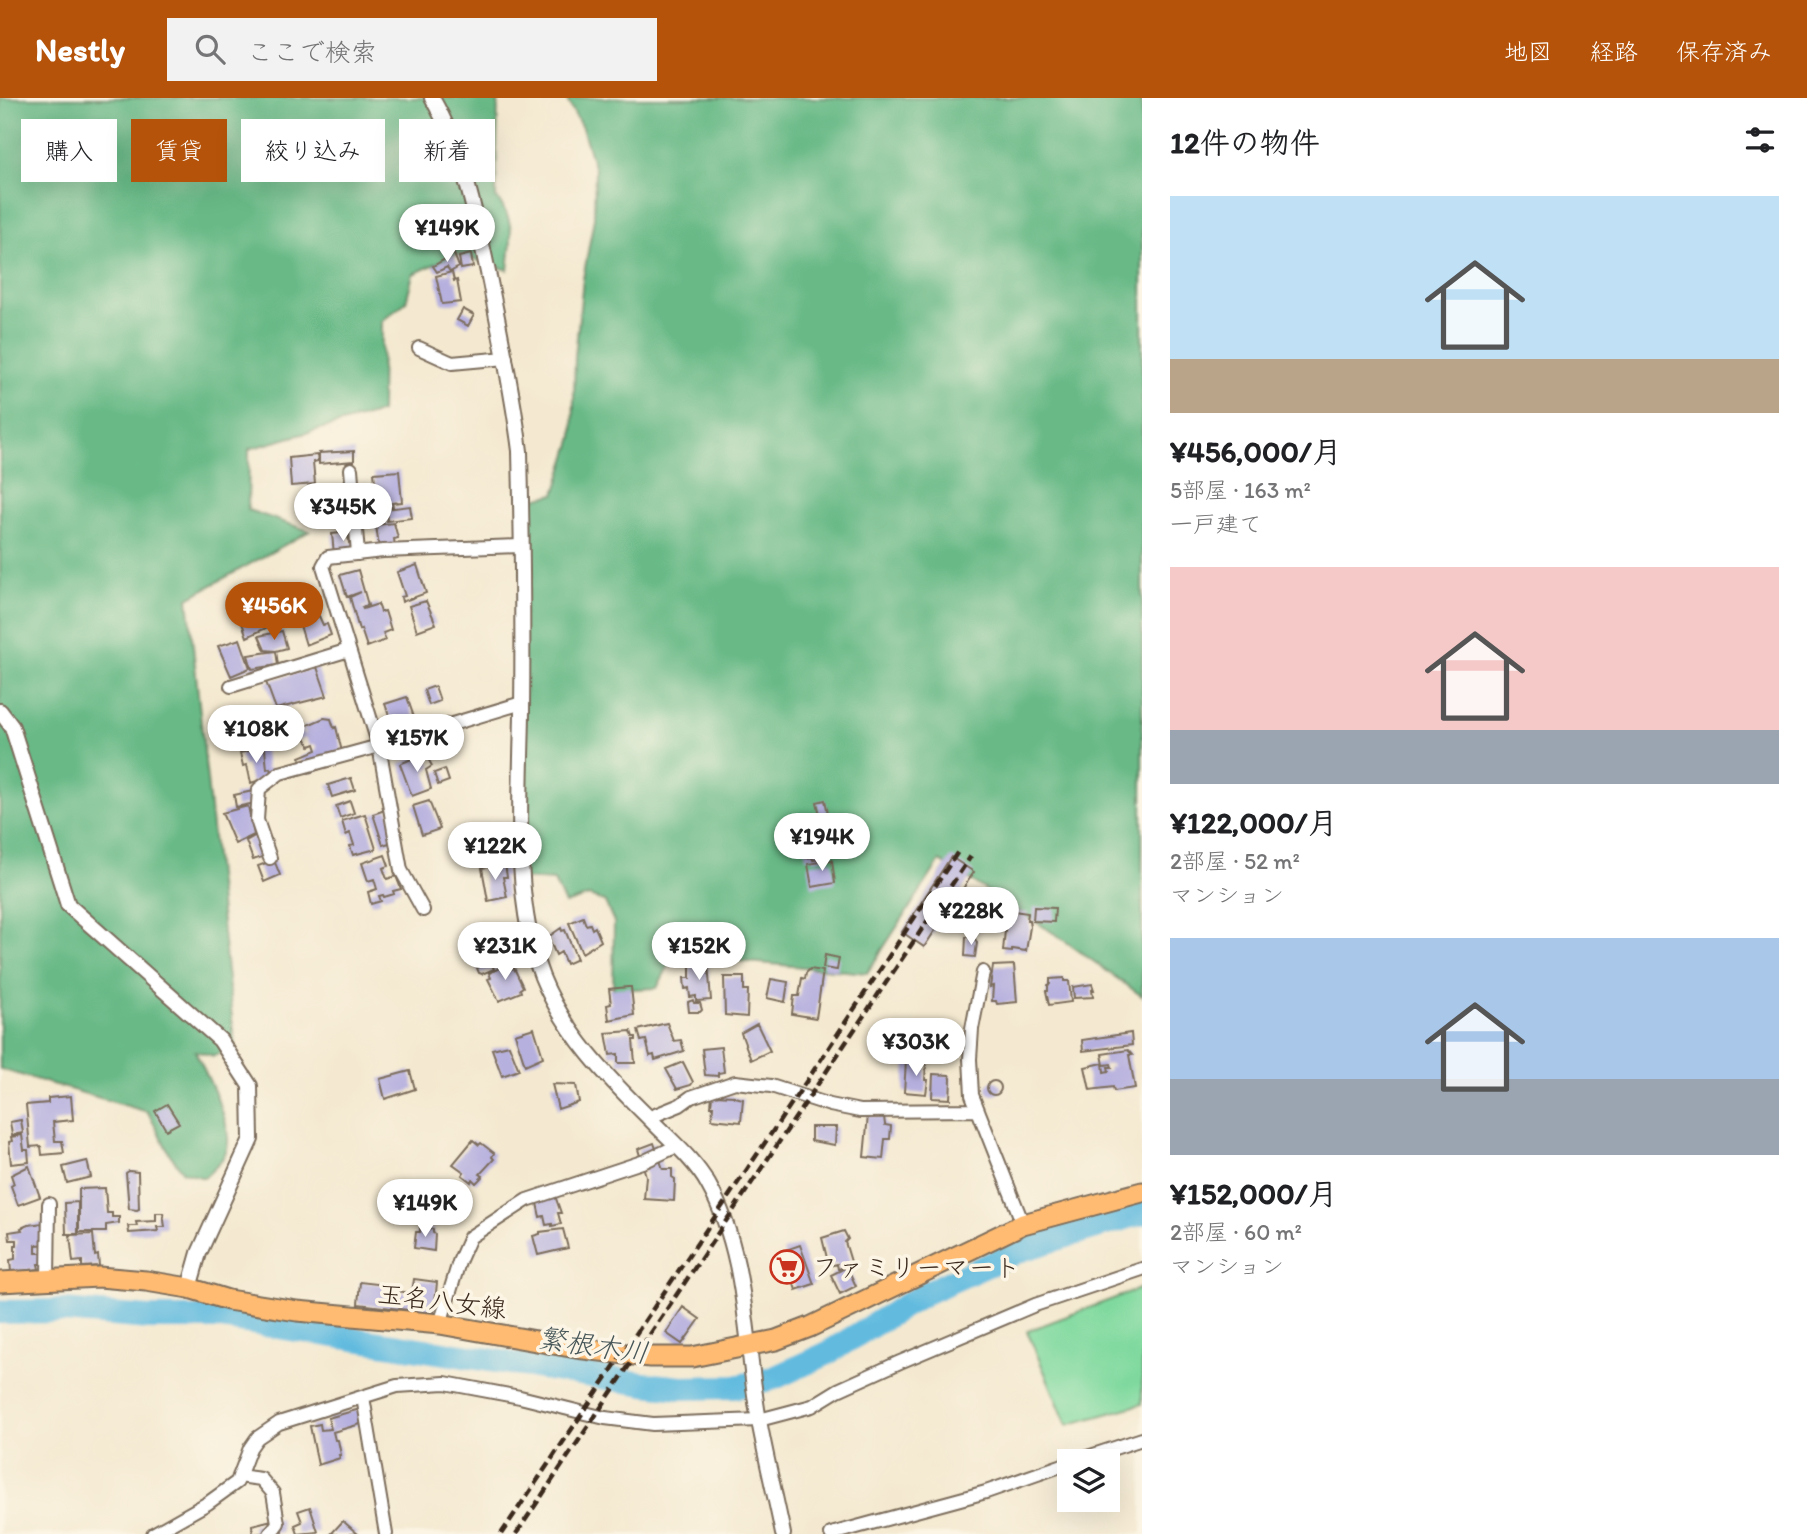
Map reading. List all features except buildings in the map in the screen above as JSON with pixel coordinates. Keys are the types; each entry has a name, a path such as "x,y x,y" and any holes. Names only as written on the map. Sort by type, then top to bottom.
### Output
{"main road":[{"name":"玉名八女線","path":"0,1282 99,1277 189,1288 228,1300 297,1311 440,1324 576,1348 650,1357 750,1354 1023,1224 1142,1192"}],"street":[{"path":"432,98 441,114 461,168 478,225 512,390 520,451 521,832 525,900 531,940 561,1018 593,1061 677,1146 706,1181 721,1211 734,1254 759,1418 783,1534"},
{"path":"419,348 452,363 506,358"},
{"path":"351,470 358,554"},
{"path":"423,910 401,870 379,746 323,566 328,557 522,546"},
{"path":"231,686 349,650"},
{"path":"270,858 257,820 259,789 280,773 522,703"},
{"path":"0,711 12,727 68,905 220,1040 250,1086 251,1139 199,1253 189,1288"},
{"path":"983,972 972,1029 972,1095 1023,1224"},
{"path":"648,1118 680,1105 691,1097 735,1082 771,1086 860,1111 978,1110"},
{"path":"440,1324 459,1262 470,1237 527,1200 645,1161 677,1146"},
{"path":"48,1279 50,1204"},
{"path":"153,1534 237,1482 250,1448 257,1438 279,1423 397,1386 445,1383 520,1396 605,1418 653,1424 759,1418 812,1406 838,1390 1035,1305 1142,1269"},
{"path":"363,1397 386,1534"},
{"path":"1112,1449 1142,1439"},
{"path":"831,1534 986,1492 1057,1467"},
{"path":"239,1476 261,1479 273,1493 278,1523 270,1534"}],"green space":[{"path":"0,98 498,98 496,197 510,224 508,270 457,254 413,274 406,302 382,321 381,412 249,449 248,510 310,531 188,598 235,1047 214,1056 195,1051 225,1121 228,1143 225,1154 204,1178 183,1172 169,1153 148,1112 0,1069"},
{"path":"566,98 1142,98 1142,996 1058,936 940,861 867,973 674,955 657,988 613,990 614,922 605,902 589,896 565,904 554,881 524,879 521,502 555,494 573,437 575,357 583,279 594,218 595,170 582,128"},
{"path":"1142,1288 1142,1404 1067,1425 1027,1331"}],"waterway":[{"name":"繁根木川","path":"0,1312 63,1311 149,1318 220,1318 644,1384 681,1388 736,1387 774,1378 826,1354 925,1293 1021,1250 1142,1213"}],"railway":[{"path":"501,1534 959,850"},
{"path":"516,1534 971,856"}],"place":[{"name":"ファミリーマート","path":"787,1267"}]}
